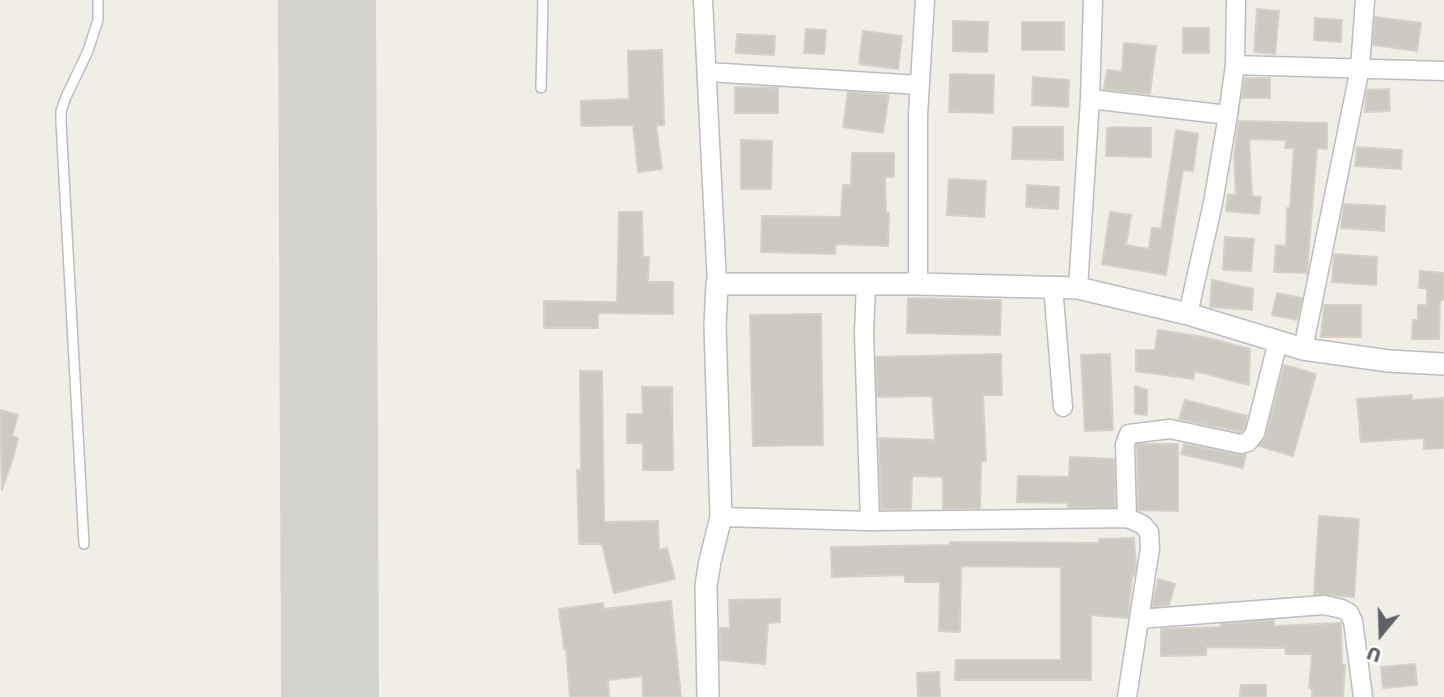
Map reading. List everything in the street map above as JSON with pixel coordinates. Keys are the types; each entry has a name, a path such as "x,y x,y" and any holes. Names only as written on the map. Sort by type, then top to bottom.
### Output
{"street":[{"path":"703,0 717,284 715,326 721,517 706,586 708,697"},
{"path":"918,284 920,85 925,0"},
{"path":"1078,288 1090,99 1093,0"},
{"path":"1188,314 1213,203 1228,115 1235,65 1236,0"},
{"path":"1303,349 1360,68 1365,0"},
{"path":"1235,65 1444,71"},
{"path":"707,72 920,85"},
{"path":"1090,99 1228,115"},
{"path":"717,284 918,284 1078,288 1188,314 1303,349 1389,361 1444,363"},
{"path":"866,285 864,333 870,521"},
{"path":"1053,286 1063,407"},
{"path":"1127,518 1125,444 1129,434 1170,429 1241,444 1248,442 1255,433 1278,341"},
{"path":"721,517 870,521 1127,518 1143,524 1150,536 1126,697"},
{"path":"1139,619 1324,605 1342,610 1349,613 1353,621 1363,697"}],"lane":[{"path":"84,544 61,122 66,97 88,51 99,13 98,0"},
{"path":"541,88 543,0"}],"building":[{"path":"1257,9 1279,11 1275,54 1254,52"},
{"path":"1375,17 1421,23 1417,51 1373,45"},
{"path":"1315,18 1342,20 1341,42 1314,40"},
{"path":"953,21 988,22 987,52 953,51"},
{"path":"1022,22 1064,22 1064,50 1022,50"},
{"path":"1183,28 1209,28 1209,53 1183,53"},
{"path":"806,29 826,30 824,54 804,53"},
{"path":"863,31 902,36 898,69 859,64"},
{"path":"737,34 775,36 774,55 736,53"},
{"path":"1124,43 1156,46 1150,94 1104,89 1107,70 1122,72"},
{"path":"662,50 664,125 656,125 662,169 638,172 633,125 581,126 581,101 629,99 628,51"},
{"path":"950,74 994,75 993,113 949,112"},
{"path":"1033,77 1069,80 1068,107 1032,105"},
{"path":"1245,78 1270,78 1270,98 1242,98"},
{"path":"735,87 778,88 778,113 735,113"},
{"path":"1389,89 1390,111 1365,112 1367,90"},
{"path":"848,92 889,95 883,133 843,127"},
{"path":"1239,121 1327,123 1327,149 1317,148 1307,273 1274,272 1276,245 1286,246 1287,208 1290,208 1294,148 1285,148 1286,140 1249,139 1252,196 1261,197 1259,214 1226,211 1228,194 1236,195 1234,156"},
{"path":"1013,127 1063,127 1063,160 1012,159"},
{"path":"1107,128 1151,128 1151,157 1106,156"},
{"path":"1176,130 1198,134 1193,171 1183,170 1166,275 1102,264 1110,212 1131,215 1126,245 1149,249 1152,228 1161,229"},
{"path":"741,140 772,141 771,189 741,189"},
{"path":"1357,147 1402,150 1401,169 1355,166"},
{"path":"852,153 894,153 894,177 885,177 886,213 889,213 888,246 836,244 835,254 761,252 762,216 841,217 843,185 851,185"},
{"path":"949,179 986,181 984,217 947,215"},
{"path":"1027,185 1059,187 1058,209 1026,207"},
{"path":"1344,204 1385,206 1384,231 1341,228"},
{"path":"619,212 642,212 643,257 649,257 648,282 673,282 673,314 598,313 598,328 544,328 544,301 617,302"},
{"path":"1225,237 1254,239 1251,271 1223,270"},
{"path":"1334,254 1377,257 1376,285 1332,282"},
{"path":"1420,271 1444,273 1439,339 1412,339 1413,320 1418,320 1418,305 1427,305 1427,288 1419,288"},
{"path":"1212,280 1253,289 1252,310 1210,307"},
{"path":"1277,293 1302,298 1297,320 1272,315"},
{"path":"908,298 1001,300 1000,335 907,333"},
{"path":"1324,305 1361,305 1361,337 1321,337"},
{"path":"821,314 823,445 753,446 750,315"},
{"path":"1158,330 1204,337 1250,349 1249,385 1195,371 1193,379 1136,371 1136,350 1155,350"},
{"path":"1001,354 1002,395 983,395 986,461 981,461 980,508 943,509 943,477 912,476 911,509 881,509 879,438 935,440 932,396 877,397 876,357"},
{"path":"1110,354 1113,430 1085,431 1081,355"},
{"path":"1284,365 1316,374 1293,456 1259,446 1266,436"},
{"path":"580,371 602,371 604,522 658,521 659,550 667,548 675,579 614,593 602,544 579,544 577,470 581,470"},
{"path":"1135,386 1147,390 1147,415 1135,414"},
{"path":"642,387 672,387 673,470 643,470 643,443 627,443 627,414 643,414"},
{"path":"1412,395 1412,400 1444,398 1444,448 1424,449 1424,438 1361,442 1357,399"},
{"path":"1185,400 1247,416 1245,428 1241,432 1179,419"},
{"path":"0,410 18,415 12,436 18,438 2,490"},
{"path":"1137,444 1178,444 1178,511 1138,510"},
{"path":"1184,444 1239,455 1246,454 1243,468 1181,454"},
{"path":"1070,457 1114,459 1115,507 1068,507 1068,503 1017,502 1018,476 1069,477"},
{"path":"1319,516 1359,519 1354,597 1314,594"},
{"path":"1134,538 1136,566 1132,576 1128,618 1091,615 1091,680 955,680 956,660 1061,660 1061,567 961,566 960,632 939,631 940,582 905,582 905,575 832,577 831,547 950,545 950,542 1099,543 1099,539"},
{"path":"1158,579 1175,584 1169,605 1152,607"},
{"path":"780,599 780,622 768,623 765,664 720,660 720,628 730,628 729,600"},
{"path":"671,601 681,697 643,697 642,676 608,680 609,697 570,697 566,648 564,649 559,609 603,603 604,609"},
{"path":"1274,620 1274,626 1341,623 1342,664 1345,665 1343,697 1312,697 1312,688 1309,688 1312,654 1286,654 1285,648 1206,647 1206,655 1161,656 1161,629 1221,627 1221,624"},
{"path":"1415,664 1417,685 1383,688 1381,667"},
{"path":"939,672 940,697 918,697 917,673"},
{"path":"1241,685 1266,685 1266,697 1240,697"}],"runway":[{"path":"327,0 330,697"}]}
